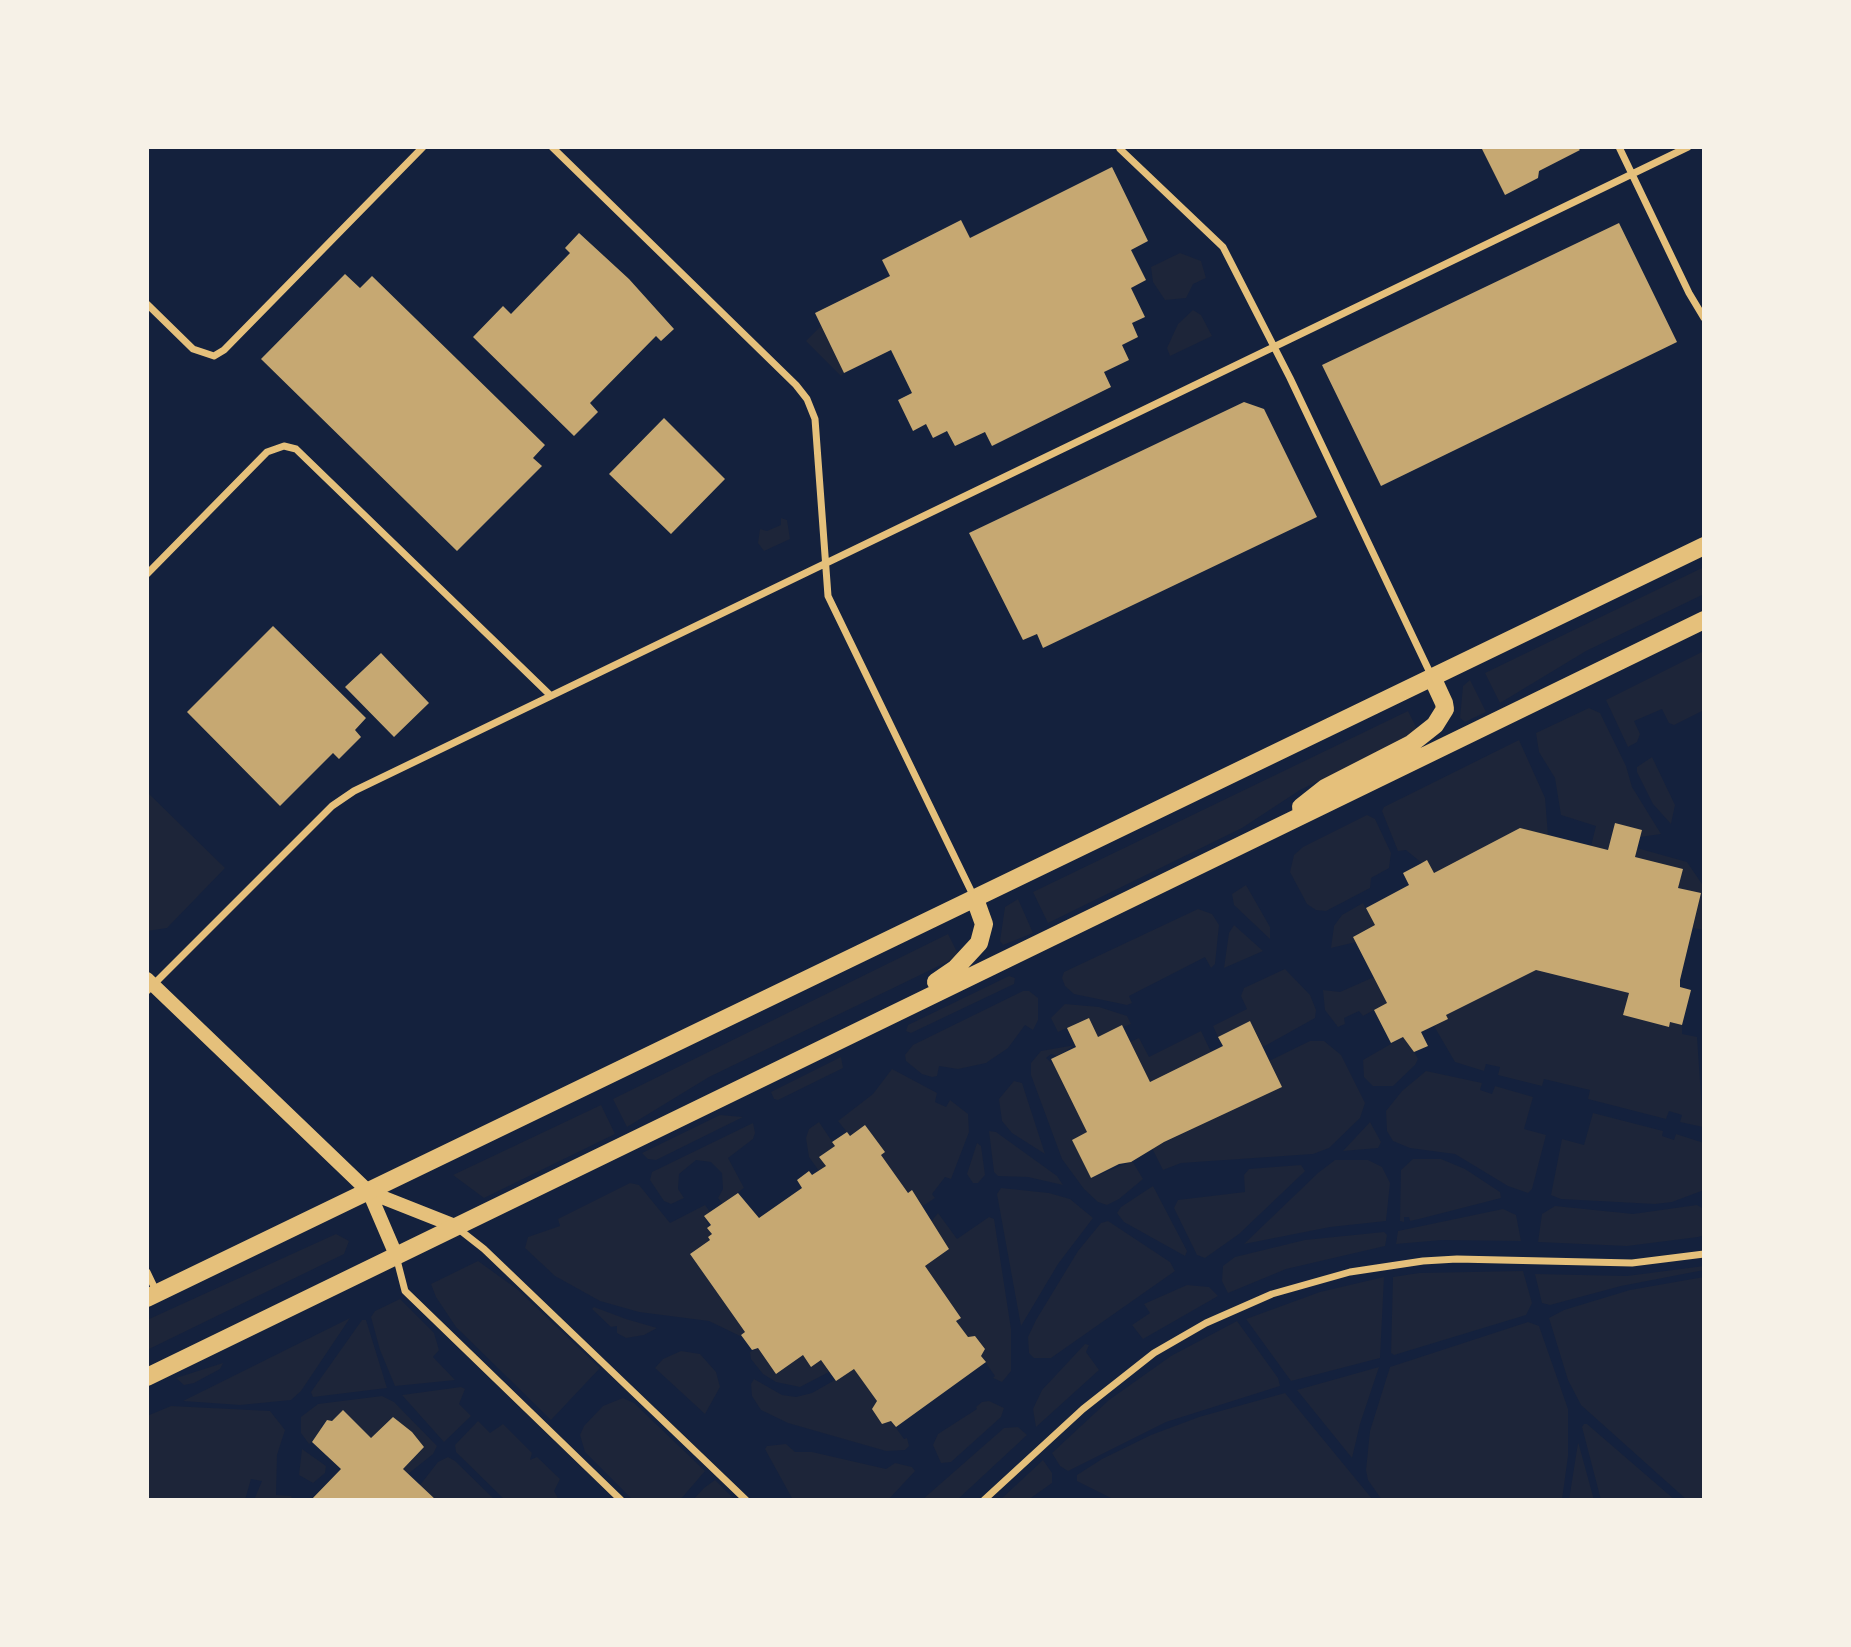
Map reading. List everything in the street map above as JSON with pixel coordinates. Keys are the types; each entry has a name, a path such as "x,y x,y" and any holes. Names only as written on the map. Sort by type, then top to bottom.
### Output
{"main road":[{"path":"152,1296 1704,546"},
{"path":"147,1377 1704,620"},
{"path":"1276,827 1325,788 1425,735 1445,709 1432,677"},
{"path":"890,1014 955,969 979,943 984,924 975,899"},
{"path":"149,985 369,1192 454,1226"},
{"path":"369,1192 396,1255"}],"street":[{"path":"147,304 193,349 214,356 224,350 423,147"},
{"path":"552,147 796,385 807,399 815,419 828,596 975,899"},
{"path":"1619,147 1689,293 1704,318"},
{"path":"149,985 332,806 354,791 1688,147"},
{"path":"1120,149 1223,247 1432,677"},
{"path":"147,575 267,452 284,446 304,454 550,695"},
{"path":"454,1226 484,1249 746,1500"},
{"path":"984,1500 1083,1409 1145,1359 1206,1322 1272,1294 1350,1272 1423,1261 1457,1259 1632,1264 1704,1254"},
{"path":"396,1255 405,1291 621,1500"},
{"path":"147,1272 152,1296"}],"shaded area":[{"path":"1180,253 1201,261 1206,278 1193,284 1186,298 1165,300 1153,282 1151,267"},
{"path":"1193,310 1201,315 1212,336 1170,356 1167,348 1178,324"},
{"path":"821,326 844,373 841,376 806,341"},
{"path":"781,518 787,520 790,539 764,551 758,543 760,529 767,531 781,525"},
{"path":"1704,567 1704,594 1586,651 1500,703 1485,673"},
{"path":"1704,651 1704,714 1702,711 1674,725 1669,723 1662,709 1634,721 1640,734 1637,742 1628,747 1606,700"},
{"path":"1470,680 1486,712 1465,722 1460,718 1463,686"},
{"path":"1589,708 1600,713 1626,766 1632,787 1661,834 1640,837 1642,830 1615,823 1608,850 1591,846 1596,826 1561,815 1555,778 1539,752 1536,733"},
{"path":"1408,711 1417,729 1405,739 1300,790 1242,828 1048,923 1033,892"},
{"path":"1519,740 1545,798 1548,835 1520,829 1434,873 1406,850 1398,851 1382,811 1384,807"},
{"path":"1652,757 1675,805 1671,824 1653,804 1637,772 1637,767"},
{"path":"148,793 225,868 167,928 147,931"},
{"path":"1367,815 1375,819 1391,853 1389,868 1371,878 1370,888 1326,911 1316,910 1307,904 1290,872 1294,855 1303,847"},
{"path":"1637,848 1687,862 1704,887 1704,930 1693,928 1701,894 1678,888 1682,869 1635,857"},
{"path":"1246,885 1270,927 1270,939 1234,905 1232,894"},
{"path":"1018,899 1033,933 1003,945 1000,941 1005,907"},
{"path":"1363,903 1375,925 1354,936 1356,942 1331,948 1334,926 1342,915"},
{"path":"1198,909 1212,914 1219,925 1215,964 1211,968 1205,957 1129,996 1132,1003 1127,1005 1074,994 1065,986 1062,978 1064,972"},
{"path":"1234,925 1263,951 1224,968 1229,933"},
{"path":"948,934 958,954 947,962 709,1077 627,1127 613,1099"},
{"path":"1285,969 1310,995 1316,1010 1315,1018 1263,1047 1250,1021 1218,1037 1213,1026 1247,1009 1241,996 1244,988"},
{"path":"1536,970 1629,993 1623,1015 1668,1027 1670,1022 1682,1025 1682,1034 1697,1037 1703,1127 1680,1122 1682,1115 1669,1111 1666,1119 1588,1099 1590,1090 1544,1079 1542,1086 1498,1075 1500,1067 1486,1064 1484,1071 1455,1062 1434,1026 1447,1019 1446,1015"},
{"path":"1009,976 1015,978 1014,984 911,1033 906,1031 908,1025"},
{"path":"1374,977 1387,1003 1363,1016 1359,1011 1344,1018 1345,1024 1338,1027 1325,1010 1323,990 1340,992"},
{"path":"1023,991 1029,991 1038,998 1038,1020 1033,1030 1025,1025 1008,1048 986,1063 958,1069 939,1066 937,1076 932,1077 922,1074 906,1061 905,1055 913,1045"},
{"path":"1065,1004 1099,1007 1127,1016 1131,1024 1098,1037 1089,1018 1058,1032 1051,1018"},
{"path":"1201,1031 1211,1052 1150,1082 1130,1042 1139,1038 1149,1057"},
{"path":"1403,1037 1408,1040 1418,1059 1415,1065 1393,1086 1373,1086 1364,1077 1363,1060"},
{"path":"1310,1041 1324,1041 1341,1055 1365,1103 1360,1118 1329,1148 1313,1154 1181,1163 1163,1170 1152,1148 1281,1087 1269,1061"},
{"path":"1075,1045 1057,1056 1051,1054 1046,1058 1054,1065 1087,1132 1072,1140 1091,1178 1130,1162 1131,1159 1143,1179 1119,1199 1107,1205 1098,1202 1084,1189 1062,1159 1031,1075 1031,1063 1041,1051"},
{"path":"841,1057 843,1068 778,1100 774,1099 771,1092"},
{"path":"892,1069 937,1093 935,1102 946,1107 950,1100 968,1114 969,1132 951,1179 945,1177 932,1194 935,1198 923,1206 912,1191 908,1193 881,1155 884,1152 865,1125 850,1136 838,1121 873,1094"},
{"path":"1426,1071 1482,1083 1480,1090 1492,1094 1495,1086 1533,1097 1524,1129 1546,1135 1532,1189 1528,1193 1508,1186 1455,1154 1410,1148 1393,1141 1387,1131 1386,1111 1402,1091"},
{"path":"1014,1081 1022,1083 1045,1154 1012,1133 1002,1121 999,1099"},
{"path":"601,1105 615,1134 484,1198 453,1175"},
{"path":"1593,1113 1663,1131 1662,1136 1674,1140 1676,1134 1704,1143 1704,1190 1672,1202 1655,1204 1561,1199 1551,1195 1562,1139 1584,1145"},
{"path":"720,1115 743,1117 656,1160 648,1159 642,1153"},
{"path":"819,1122 835,1146 819,1157 826,1166 819,1171 809,1157 806,1138 809,1129"},
{"path":"1370,1122 1381,1142 1378,1148 1343,1151"},
{"path":"753,1123 753,1139 728,1158 744,1188 723,1204 718,1198 723,1189 722,1173 711,1162 696,1160 679,1174 678,1189 684,1198 671,1204 664,1201 650,1180 652,1172"},
{"path":"989,1131 996,1132 1057,1176 1063,1185 1028,1177 998,1176 994,1172"},
{"path":"977,1143 981,1146 985,1175 978,1183 973,1183 967,1174"},
{"path":"1413,1159 1441,1159 1465,1169 1500,1192 1501,1198 1410,1221 1409,1217 1404,1217 1404,1222 1400,1221 1401,1170"},
{"path":"1335,1160 1368,1160 1382,1167 1390,1183 1386,1221 1330,1227 1244,1244 1318,1173"},
{"path":"1301,1165 1305,1171 1239,1234 1205,1258 1197,1255 1174,1208 1178,1200 1245,1192 1244,1175 1249,1169"},
{"path":"630,1183 639,1185 670,1223 705,1205 710,1212 705,1217 712,1234 708,1237 710,1240 690,1254 745,1332 740,1336 709,1321 639,1312 600,1301 555,1276 525,1248 528,1237 560,1226 558,1219"},
{"path":"1153,1186 1187,1251 1185,1256 1124,1222 1117,1213 1121,1207"},
{"path":"1001,1188 1049,1193 1070,1199 1093,1218 1058,1264 1021,1326 997,1194"},
{"path":"1697,1205 1704,1209 1704,1235 1698,1237 1627,1246 1538,1242 1542,1214 1555,1206 1633,1214"},
{"path":"1503,1209 1516,1215 1521,1241 1442,1240 1396,1244 1398,1231"},
{"path":"938,1213 957,1239 989,1217 994,1219 1011,1329 1011,1371 1002,1382 993,1378 995,1376 981,1356 985,1349 975,1336 968,1337 956,1321 961,1318 925,1266 949,1249 930,1223"},
{"path":"1108,1221 1170,1262 1175,1271 1051,1358 1034,1358 1029,1353 1028,1337 1036,1320 1078,1251 1101,1223"},
{"path":"1384,1232 1387,1235 1385,1246 1286,1269 1228,1293 1222,1281 1223,1266 1235,1257 1305,1240"},
{"path":"336,1234 349,1241 344,1254 147,1350 147,1320"},
{"path":"478,1261 517,1289 600,1368 551,1420 456,1327 436,1297 431,1284"},
{"path":"1704,1266 1704,1270 1621,1286 1550,1305 1542,1303 1535,1274 1627,1276"},
{"path":"1523,1271 1532,1303 1526,1315 1394,1355 1391,1353 1393,1277 1419,1273"},
{"path":"1384,1277 1380,1358 1291,1381 1246,1319 1320,1292"},
{"path":"1704,1277 1704,1500 1687,1500 1581,1405 1568,1380 1549,1318 1564,1310 1630,1290"},
{"path":"1187,1285 1209,1287 1218,1296 1143,1339 1132,1325 1150,1313 1144,1304"},
{"path":"400,1299 434,1333 439,1350 433,1357 455,1380 395,1386 380,1350 371,1317 375,1311"},
{"path":"594,1307 657,1328 644,1335 626,1338 617,1333 617,1326 611,1327 592,1309"},
{"path":"350,1318 301,1391 291,1400 240,1405 183,1401"},
{"path":"362,1320 366,1320 387,1388 313,1397 311,1392"},
{"path":"1237,1321 1278,1378 1280,1386 1166,1422 1068,1471 1060,1466 1052,1453 1109,1400 1171,1356"},
{"path":"1528,1322 1539,1326 1568,1409 1568,1456 1562,1500 1382,1500 1368,1480 1366,1470 1370,1431 1390,1367"},
{"path":"1085,1344 1089,1345 1086,1352 1099,1370 1036,1427 1033,1409 1042,1390"},
{"path":"758,1348 776,1374 803,1355 811,1367 821,1360 829,1372 800,1387 776,1382 763,1374 751,1359 750,1352"},
{"path":"681,1351 700,1354 716,1372 720,1387 705,1414 655,1368 663,1359"},
{"path":"223,1363 220,1369 194,1383 184,1385 176,1378"},
{"path":"1379,1367 1360,1424 1352,1458 1297,1390"},
{"path":"854,1369 877,1401 872,1409 882,1424 891,1421 904,1439 907,1438 909,1446 905,1450 886,1451 788,1423 761,1410 752,1396 751,1384 754,1379 782,1395 796,1397 812,1393"},
{"path":"461,1387 465,1389 459,1404 471,1416 444,1442 402,1395"},
{"path":"1285,1393 1373,1500 1115,1500 1077,1481 1077,1475 1102,1459 1151,1435 1199,1417"},
{"path":"382,1396 394,1402 437,1446 433,1454 408,1474 403,1469 424,1447 393,1417 371,1438 343,1410 332,1421 327,1420 321,1426 322,1431 309,1444 301,1433 301,1417 318,1404"},
{"path":"623,1398 634,1403 705,1471 680,1500 633,1500 585,1452 580,1435 584,1426 603,1406"},
{"path":"989,1401 1004,1408 1001,1417 951,1462 941,1463 933,1445 938,1434 977,1409 982,1402"},
{"path":"171,1406 270,1411 285,1430 277,1455 276,1495 291,1496 293,1500 254,1500 262,1481 251,1479 245,1500 147,1500 147,1416"},
{"path":"478,1421 490,1433 503,1424 532,1453 530,1460 537,1457 560,1479 554,1491 559,1500 505,1500 456,1452 455,1445"},
{"path":"1584,1424 1675,1500 1601,1500 1582,1427"},
{"path":"1018,1427 1027,1435 957,1500 922,1500 1004,1428"},
{"path":"1578,1443 1579,1445 1594,1500 1569,1500"},
{"path":"786,1444 795,1452 812,1452 886,1469 895,1463 912,1467 915,1471 888,1500 793,1500 765,1449 767,1446"},
{"path":"302,1449 326,1466 325,1473 313,1483 299,1475"},
{"path":"448,1457 495,1500 436,1500 420,1485 438,1462"},
{"path":"1043,1460 1052,1473 1052,1483 1028,1500 1000,1500"},
{"path":"715,1480 735,1500 693,1500 704,1488"}],"building":[{"path":"1481,147 1577,147 1580,150 1539,171 1538,178 1505,195"},
{"path":"1112,167 1148,241 1131,250 1146,280 1131,288 1145,317 1132,323 1138,337 1122,345 1129,360 1104,372 1111,387 992,446 985,432 955,446 947,431 933,438 926,424 913,431 898,400 912,393 891,350 844,373 815,313 890,276 882,260 961,220 970,238"},
{"path":"1619,223 1677,342 1381,486 1322,365"},
{"path":"579,233 629,279 674,329 661,341 656,336 590,403 598,412 574,436 473,337 503,306 511,314 570,253 565,248"},
{"path":"345,274 360,288 372,276 545,445 533,458 542,466 457,551 261,359"},
{"path":"1244,402 1264,409 1317,517 1043,648 1037,634 1023,640 969,533"},
{"path":"664,418 725,479 671,534 609,474"},
{"path":"273,626 366,718 355,730 361,737 339,759 333,753 280,806 187,712"},
{"path":"381,653 429,703 394,737 345,687"},
{"path":"1615,823 1642,830 1635,857 1683,869 1678,888 1701,893 1680,980 1680,987 1691,990 1682,1025 1670,1022 1669,1027 1623,1015 1629,993 1536,970 1446,1015 1448,1019 1421,1032 1428,1046 1414,1052 1403,1037 1391,1043 1374,1010 1387,1003 1353,937 1375,925 1366,908 1409,885 1403,873 1427,860 1434,873 1520,828 1608,850"},
{"path":"1089,1018 1098,1037 1122,1025 1150,1082 1223,1046 1218,1037 1250,1021 1282,1087 1164,1142 1131,1162 1119,1164 1091,1178 1072,1140 1087,1132 1051,1059 1076,1047 1067,1028"},
{"path":"865,1125 885,1152 881,1155 908,1193 912,1190 949,1249 925,1266 961,1318 956,1321 968,1337 975,1336 985,1349 981,1356 986,1362 896,1427 891,1421 882,1424 872,1409 877,1401 854,1369 836,1381 821,1360 811,1367 803,1355 776,1374 758,1348 752,1350 741,1335 745,1332 690,1254 710,1240 708,1237 712,1234 707,1228 711,1225 704,1216 738,1193 759,1218 802,1188 797,1180 809,1171 812,1175 826,1166 819,1157 835,1146 832,1142 847,1132 850,1136"},
{"path":"343,1410 371,1438 393,1417 412,1432 424,1447 403,1469 436,1500 311,1500 341,1469 312,1442 327,1420 332,1421"}]}
